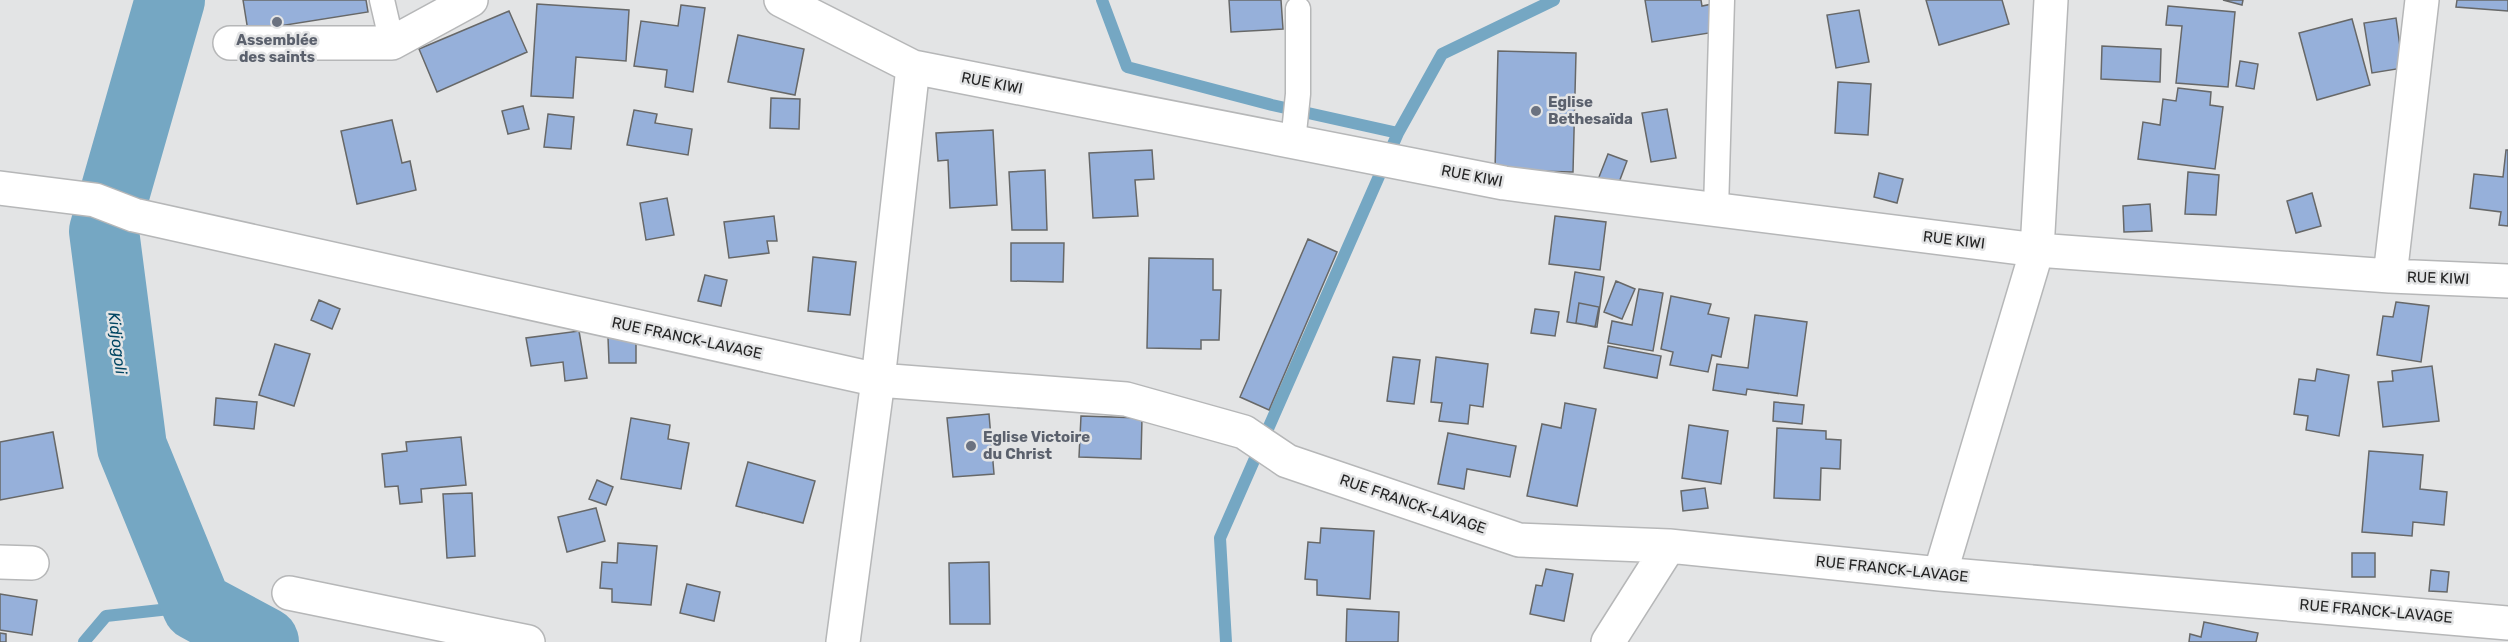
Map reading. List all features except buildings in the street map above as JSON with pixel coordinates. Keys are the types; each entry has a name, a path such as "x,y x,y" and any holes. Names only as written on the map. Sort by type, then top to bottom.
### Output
{"street":[{"path":"230,43 392,43 471,0"},
{"name":"RUE KIWI","path":"781,0 913,68 1294,131 1358,153 1504,183 2037,250 2390,276 2508,280"},
{"path":"1940,574 2037,250 2051,0"},
{"path":"2390,276 2422,0"},
{"path":"843,642 878,380 913,68"},
{"name":"RUE FRANCK-LAVAGE","path":"0,188 95,200 134,215 878,380 1126,399 1244,432 1287,461 1519,540 1669,546 1940,574 2508,623"},
{"path":"1608,642 1669,546"},
{"path":"0,562 33,563"},
{"path":"289,593 528,642"}],"lane":[{"path":"382,0 392,43"},
{"path":"1716,210 1722,0"},
{"path":"1294,131 1298,94 1298,9"}],"waterway":[{"name":"Kidjogoli","path":"170,0 104,231 132,447 197,606 264,642"},
{"path":"1102,0 1127,67 1272,105 1398,133"},
{"path":"1226,642 1220,538 1398,133 1442,54 1554,0"},
{"path":"84,642 106,616 197,606"}],"place":[{"name":"Assemblée des saints","path":"277,22"},
{"name":"Eglise Bethesaïda","path":"1536,111"},
{"name":"Eglise Victoire du Christ","path":"971,446"}]}
